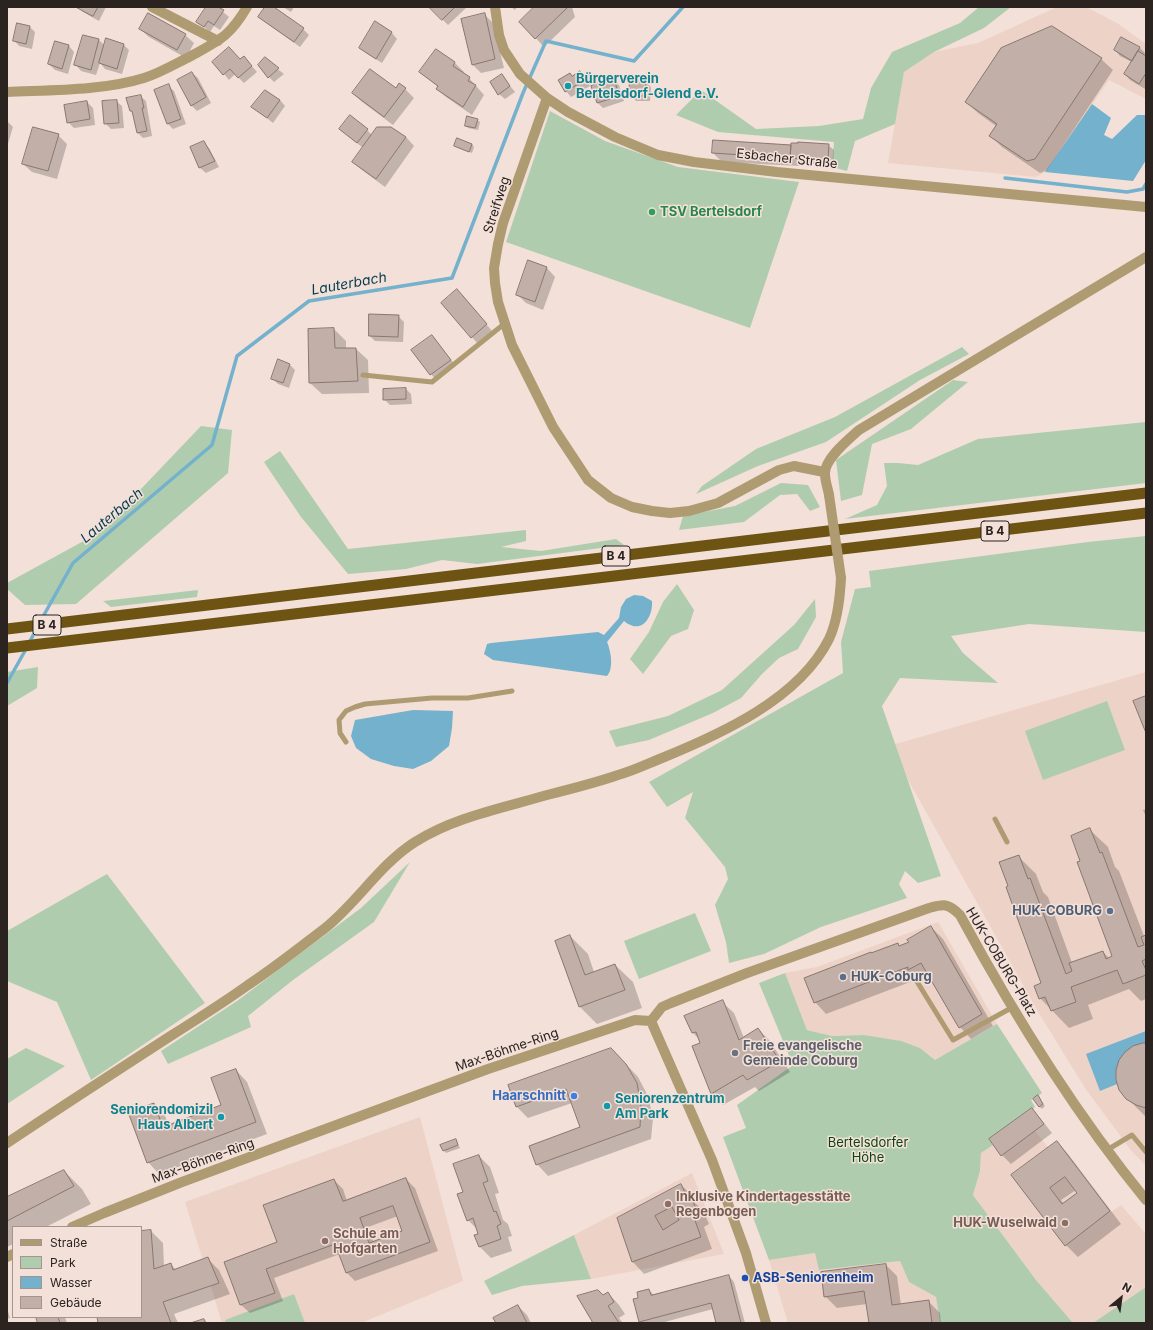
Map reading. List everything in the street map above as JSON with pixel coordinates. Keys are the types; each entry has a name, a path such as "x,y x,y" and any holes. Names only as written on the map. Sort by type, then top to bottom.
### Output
{"highway":[{"name":"B 4","path":"7,630 1146,493"},
{"name":"B 4","path":"7,648 1146,513"}],"street":[{"path":"152,7 218,42"},
{"path":"7,92 115,85 144,78 164,70 218,42 238,23 247,7"},
{"name":"Esbacher Straße","path":"495,7 499,36 504,50 520,74 547,98 615,137 658,155 694,162 777,172 1146,207"},
{"name":"Streifweg","path":"547,98 504,223 498,244 494,268 494,282 504,324 512,345 553,427 588,480 611,498 632,507 670,513 689,511 718,503 779,470 794,466 824,472"},
{"path":"7,1143 255,980 327,926 342,913 385,866 397,855 425,836 436,830 477,815 619,775 712,737 734,725 784,693 800,679 818,657 830,637 840,602 841,578 829,495 824,472 831,458 838,449 859,430 1146,256"},
{"name":"HUK-COBURG-Platz","path":"651,1021 662,1007 747,973 944,904 953,908 960,915 1049,1068 1107,1150 1146,1200"},
{"name":"Max-Böhme-Ring","path":"74,1226 104,1212 182,1182 488,1069 635,1020 651,1021"},
{"path":"651,1021 712,1160 746,1253 766,1323"}],"lane":[{"path":"363,375 432,382 504,324"},
{"path":"346,742 340,733 339,720 346,711 355,707 365,704 418,699 468,698 512,691"},
{"path":"995,819 1008,842"},
{"path":"916,980 953,1040 1013,1007"},
{"path":"1107,1150 1132,1135 1146,1152"}],"shaded area":[{"path":"1057,7 1086,7 1117,23 1146,44 1146,99 1109,80 1045,172 1036,177 888,163 904,72 934,52 978,43"},
{"path":"1146,672 1146,1166 1130,1149 1085,1088 1040,1015 889,746"},
{"path":"938,922 997,1024 935,1060 920,1048 864,1035 832,1036 807,1030 785,973 817,967"},
{"name":"Schule am Hofgarten","path":"420,1117 463,1281 361,1323 222,1323 185,1202"},
{"name":"HUK-Wuselwald","path":"1035,1131 1048,1147 1057,1141 1111,1212 1121,1205 1146,1234 1146,1287 1093,1323 1073,1323 1036,1280 973,1195 980,1171 981,1153 993,1145 1001,1155"},
{"name":"Inklusive Kindertagesstätte Regenbogen","path":"692,1173 724,1254 591,1279 574,1235"},
{"path":"815,1253 820,1270 900,1261 909,1282 936,1297 940,1323 788,1323 769,1260"}],"green space":[{"path":"979,7 1011,7 984,28 934,52 904,72 895,124 855,141 847,171 832,167 834,142 718,132 676,115 701,90 756,129 819,126 863,119 871,88 892,52 960,23"},
{"name":"TSV Bertelsdorf","path":"550,111 605,141 678,167 799,182 750,328 506,242"},
{"path":"962,347 969,354 920,380 826,442 758,466 696,494 702,486 756,449 835,417"},
{"path":"953,380 968,382 911,429 872,444 862,495 841,501 836,460"},
{"path":"1146,422 1146,483 845,519 877,505 887,486 884,463 918,465 978,439"},
{"path":"201,426 232,430 228,473 76,604 25,605 7,589 7,583 100,532"},
{"path":"280,451 348,549 526,530 526,541 501,547 541,551 616,539 624,545 477,564 442,560 406,569 348,574 301,517 264,462"},
{"path":"781,483 808,485 820,507 810,511 797,494 780,495 744,522 679,530 683,516 735,506"},
{"path":"1146,536 1146,632 1029,624 951,636 963,653 998,683 900,678 882,706 941,876 918,883 905,871 899,884 907,898 821,927 764,954 729,963 726,942 715,905 728,879 725,867 685,818 693,792 667,807 649,782 843,673 841,642 855,589 871,587 869,571 1088,542"},
{"path":"677,584 694,610 688,629 671,636 643,674 630,659 649,632 663,602"},
{"path":"198,590 197,597 111,607 103,601"},
{"path":"815,599 816,617 798,649 779,658 762,674 741,698 713,713 649,740 616,747 609,731 668,716 722,690 794,625"},
{"path":"38,667 37,688 7,706 7,672"},
{"path":"1107,701 1125,750 1043,780 1025,731"},
{"path":"410,862 374,922 293,980 248,1016 251,1027 168,1064 161,1051 237,1001 361,908"},
{"path":"107,874 205,1003 91,1080 57,1002 7,981 7,931"},
{"path":"695,913 711,951 639,979 624,941"},
{"name":"Bertelsdorfer Höhe","path":"785,973 807,1030 832,1036 864,1035 901,1041 920,1048 935,1060 997,1024 1042,1093 1031,1100 1035,1107 1033,1109 1032,1108 989,1139 993,1145 981,1153 980,1171 973,1195 1036,1280 1073,1323 940,1323 936,1297 909,1282 900,1261 819,1270 815,1253 769,1260 723,1137 746,1128 737,1105 793,1065 759,983"},
{"path":"26,1048 65,1066 7,1104 7,1059"},
{"path":"574,1235 591,1279 522,1286 492,1295 484,1281"},
{"path":"1146,1287 1146,1323 1093,1323"},
{"path":"294,1294 305,1323 226,1323 225,1320"}],"water":[{"path":"1092,104 1111,118 1104,135 1112,139 1137,115 1146,115 1146,160 1133,181 1045,172"},
{"path":"634,595 643,596 652,601 650,615 645,623 638,626 632,626 624,621 607,642 611,655 611,669 607,676 493,660 484,654 487,644 491,643 598,632 604,635 619,618 621,607 626,599"},
{"path":"413,710 453,711 449,746 431,761 413,769 394,766 371,759 356,748 351,736 355,720"},
{"path":"1146,1031 1146,1043 1132,1047 1122,1057 1117,1070 1117,1084 1100,1091 1086,1054"}],"building":[{"path":"76,7 98,7 93,16"},
{"path":"206,7 218,7 224,10 214,25 208,21 204,27 196,22"},
{"path":"265,7 274,7 304,28 294,42 258,17"},
{"path":"429,7 455,7 442,20"},
{"path":"534,7 567,8 535,39 519,22"},
{"path":"148,13 186,34 177,50 139,29"},
{"path":"485,13 495,59 472,65 461,19"},
{"path":"375,21 392,32 376,59 359,48"},
{"path":"17,23 30,26 26,44 13,41"},
{"path":"1052,26 1102,58 1035,159 1027,161 989,136 997,124 965,102 1001,48"},
{"path":"83,35 99,39 91,70 74,65"},
{"path":"1121,37 1140,47 1132,61 1114,50"},
{"path":"106,38 124,44 117,69 99,63"},
{"path":"55,41 69,45 62,69 48,64"},
{"path":"229,47 240,59 244,56 252,66 238,78 230,69 223,75 212,62"},
{"path":"436,49 455,62 453,66 470,77 468,81 476,85 463,107 436,89 438,86 419,72"},
{"path":"1138,51 1146,56 1146,73 1139,84 1124,74"},
{"path":"265,57 279,68 268,78 258,65"},
{"path":"370,69 396,88 399,83 406,88 384,117 352,93"},
{"name":"Bürgerverein Bertelsdorf-Glend e.V.","path":"580,71 585,80 565,92 558,80 570,73 572,76"},
{"path":"192,72 206,97 191,106 177,80"},
{"path":"502,74 510,86 498,95 490,82"},
{"path":"614,78 619,96 597,103 591,86"},
{"path":"630,80 646,80 645,96 629,96"},
{"path":"169,84 181,119 167,124 154,90"},
{"path":"265,90 280,100 267,118 251,107"},
{"path":"141,95 147,131 137,133 132,111 130,111 126,98"},
{"path":"117,100 119,123 104,124 102,101"},
{"path":"87,101 90,119 67,123 64,105"},
{"path":"350,115 368,129 357,143 339,129"},
{"path":"467,116 478,119 475,128 465,126"},
{"path":"33,127 59,134 48,171 22,164"},
{"path":"377,127 391,127 406,137 376,179 352,162"},
{"path":"457,138 472,144 469,152 454,146"},
{"path":"713,140 791,145 790,158 712,153"},
{"path":"204,141 215,161 199,168 190,147"},
{"path":"791,143 829,144 828,160 790,158"},
{"path":"528,260 547,267 535,302 516,295"},
{"path":"457,289 487,324 471,338 441,303"},
{"path":"369,314 399,315 398,337 369,336"},
{"path":"334,328 335,348 356,348 358,381 309,383 308,329"},
{"path":"432,335 451,360 430,375 411,350"},
{"path":"278,359 290,364 283,383 271,379"},
{"path":"406,388 406,399 383,400 383,389"},
{"path":"1146,696 1146,733 1133,701"},
{"name":"HUK-COBURG","path":"1090,828 1100,853 1102,852 1138,947 1144,945 1141,937 1146,935 1146,959 1142,961 1146,970 1146,975 1123,984 1117,970 1071,987 1076,1002 1051,1011 1045,997 1039,999 1034,986 1041,983 1006,887 1008,886 999,862 1019,855 1028,879 1030,878 1066,974 1072,971 1069,963 1103,951 1106,959 1112,956 1077,862 1080,861 1071,836"},
{"name":"HUK-Coburg","path":"931,926 982,1014 959,1028 921,963 908,970 908,967 814,1003 804,978 871,952 898,943 899,946 909,942 907,940"},
{"path":"570,935 585,975 615,964 625,990 579,1007 555,941"},
{"name":"Freie evangelische Gemeinde Coburg","path":"723,1000 739,1040 758,1028 780,1061 747,1080 743,1075 711,1094 692,1046 700,1043 696,1032 692,1033 684,1016"},
{"path":"1146,1043 1146,1108 1136,1105 1126,1099 1119,1090 1116,1080 1116,1070 1119,1060 1125,1052 1133,1046"},
{"name":"Seniorenzentrum Am Park","path":"611,1048 626,1064 637,1083 641,1105 640,1127 536,1165 529,1146 580,1127 566,1089 516,1107 508,1085"},
{"name":"Seniorendomizil Haus Albert","path":"236,1069 256,1122 147,1163 128,1112 154,1103 163,1127 221,1105 211,1078"},
{"path":"1038,1095 1043,1104 1039,1107 1033,1099"},
{"path":"1032,1108 1044,1124 1001,1156 989,1139"},
{"path":"456,1139 458,1145 443,1151 440,1145"},
{"path":"1057,1141 1110,1211 1065,1246 1011,1175","holes":["1065,1177 1077,1193 1062,1204 1050,1188"]},
{"path":"479,1155 488,1181 483,1183 494,1212 496,1211 501,1224 497,1226 501,1239 479,1247 474,1235 478,1234 473,1218 467,1221 457,1194 463,1192 453,1164"},
{"path":"64,1170 74,1186 7,1221 7,1197"},
{"path":"406,1178 430,1242 346,1273 335,1244 266,1269 275,1293 240,1305 224,1262 277,1242 263,1205 334,1179 343,1201","holes":["393,1206 402,1231 369,1243 360,1218"]},
{"path":"681,1184 688,1199 691,1197 698,1213 693,1215 701,1237 632,1262 617,1218","holes":["672,1207 679,1220 663,1230 655,1216"]},
{"path":"151,1230 154,1269 171,1263 173,1270 208,1257 219,1283 163,1302 171,1323 98,1323 97,1318 142,1318 142,1231"},
{"path":"886,1264 892,1305 929,1300 932,1323 869,1323 864,1291 824,1297 821,1272"},
{"path":"729,1275 741,1323 716,1323 711,1303 639,1322 633,1299 638,1298 637,1292 649,1289 651,1295"},
{"path":"598,1290 603,1295 608,1292 614,1302 608,1306 619,1323 593,1323 577,1296"},
{"path":"518,1305 527,1323 496,1323 493,1318"},
{"path":"36,1318 58,1318 60,1323 38,1323"},
{"path":"204,1319 206,1323 191,1323"}],"waterway":[{"name":"Lauterbach","path":"40,622 73,563 212,445 237,356 309,301 452,278 523,93 546,41 634,61 683,7"},
{"path":"1005,178 1127,192 1143,189 1146,184"},
{"name":"Lauterbach","path":"29,643 37,628"},
{"name":"Lauterbach","path":"7,683 26,649"}],"place":[{"name":"Bürgerverein Bertelsdorf-Glend e.V.","path":"568,86"},
{"name":"TSV Bertelsdorf","path":"652,212"},
{"name":"HUK-COBURG","path":"1110,911"},
{"name":"HUK-Coburg","path":"843,977"},
{"name":"Freie evangelische Gemeinde Coburg","path":"735,1053"},
{"name":"Haarschnitt","path":"574,1096"},
{"name":"Seniorenzentrum Am Park","path":"607,1106"},
{"name":"Seniorendomizil Haus Albert","path":"221,1117"},
{"name":"Inklusive Kindertagesstätte Regenbogen","path":"668,1204"},
{"name":"HUK-Wuselwald","path":"1065,1223"},
{"name":"Schule am Hofgarten","path":"325,1241"},
{"name":"ASB-Seniorenheim","path":"745,1278"}]}
